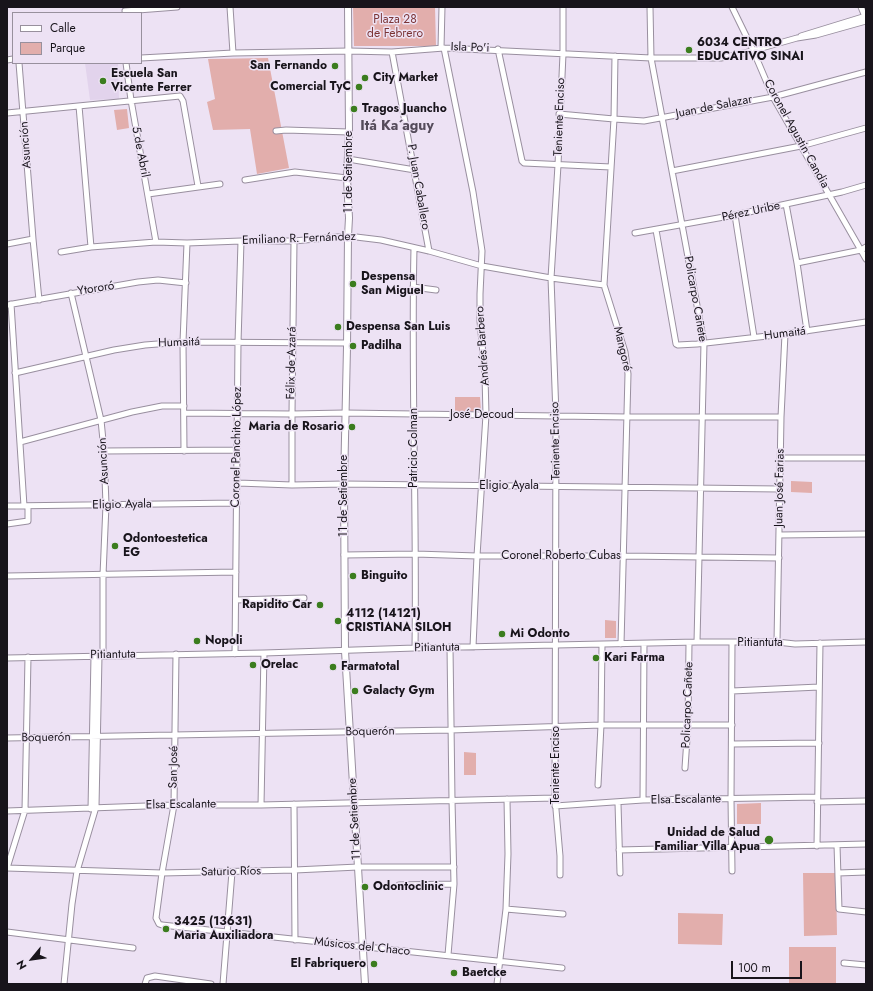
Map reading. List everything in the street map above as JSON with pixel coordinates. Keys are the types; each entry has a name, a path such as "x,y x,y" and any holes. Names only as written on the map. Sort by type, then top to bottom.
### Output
{"main road":[{"name":"11 de Setiembre","path":"348,7 349,218 344,484 345,651 365,984"}],"street":[{"path":"124,10 177,7"},
{"path":"230,7 233,53"},
{"name":"Andrés Barbero","path":"442,7 443,48 473,192 480,232 482,266 480,321 485,376 486,415 476,556 473,647"},
{"name":"Teniente Enciso","path":"560,875 560,856 555,798 556,415 551,278 563,54 563,7"},
{"name":"Policarpo Cañete","path":"650,7 651,58 704,343 696,642"},
{"name":"Coronel Agustin Candia","path":"732,7 773,96 830,195 864,249 866,259"},
{"path":"861,7 866,18"},
{"name":"Isla Po'i","path":"142,58 233,53 349,51 392,52 443,48 498,49 651,58 721,58 797,38 815,30 866,18"},
{"path":"498,49 520,159 524,163 611,167"},
{"name":"P. Juan Caballero","path":"392,52 429,251"},
{"name":"Mangoré","path":"615,56 614,120 604,285 627,363 628,374 621,644"},
{"name":"Asunción","path":"19,64 39,300"},
{"name":"5 de Abril","path":"126,64 156,242"},
{"name":"Juan de Salazar","path":"559,114 614,120 644,121 773,96 866,72"},
{"path":"7,113 180,96 183,101 198,186"},
{"path":"78,106 91,247"},
{"path":"672,171 801,146 866,128"},
{"path":"276,131 349,132"},
{"path":"348,159 415,170"},
{"path":"245,180 295,172 348,178"},
{"path":"148,194 220,184"},
{"name":"Pérez Uribe","path":"635,233 735,216 830,195 866,185"},
{"path":"786,204 797,263 807,331"},
{"path":"735,216 754,338"},
{"name":"Humaitá","path":"656,230 676,344 680,346 754,338 866,322"},
{"name":"Emiliano R. Fernández","path":"60,252 91,247 156,242 187,243 294,241 348,236 381,240 429,251 482,266 551,278 604,285"},
{"path":"7,244 33,239"},
{"name":"Coronel Panchito López","path":"235,654 238,483 238,343 241,241"},
{"name":"Félix de Azará","path":"292,485 294,241"},
{"path":"184,451 184,342 187,243"},
{"name":"Patricio Colman","path":"414,248 412,334 415,414 415,648"},
{"path":"797,263 864,249"},
{"name":"Ytororó","path":"9,304 151,281 186,282"},
{"path":"413,286 436,290"},
{"name":"Asunción","path":"71,293 101,420 104,451 106,506 99,656 92,737 94,807"},
{"path":"7,524 27,522 28,520 9,304"},
{"name":"Juan José Farias","path":"777,642 781,417 785,334"},
{"name":"Humaitá","path":"15,373 86,356 145,345 184,342 347,343"},
{"path":"20,442 101,420 162,406 184,406"},
{"name":"José Decoud","path":"184,413 781,417"},
{"path":"104,451 237,450"},
{"path":"781,458 866,458"},
{"name":"Eligio Ayala","path":"238,483 292,485 482,485 780,489"},
{"name":"Eligio Ayala","path":"7,506 106,506 237,503"},
{"path":"779,535 866,534"},
{"name":"Coronel Roberto Cubas","path":"344,555 416,554 555,557 624,556 779,558"},
{"path":"7,576 236,572"},
{"path":"236,600 304,598"},
{"name":"Pitiantuta","path":"7,658 235,654 415,648 696,642 777,642 795,644 866,642"},
{"path":"732,642 732,871"},
{"name":"Policarpo Cañete","path":"685,768 688,724 689,643"},
{"path":"817,846 820,643"},
{"path":"643,800 644,644"},
{"path":"598,785 601,725 602,645"},
{"path":"448,955 454,884 450,648"},
{"path":"261,805 264,653"},
{"name":"San José","path":"162,925 159,924 156,918 174,804 176,654"},
{"name":"Asunción","path":"64,984 77,871 92,820 94,807 98,737 99,656"},
{"path":"7,868 25,810 28,657"},
{"path":"732,691 819,687"},
{"name":"Boquerón","path":"7,738 451,730 601,725 732,725"},
{"path":"732,744 819,743"},
{"name":"Elsa Escalante","path":"7,811 174,804 261,805 555,798"},
{"path":"497,984 506,909 508,854 507,799"},
{"name":"Elsa Escalante","path":"556,806 643,800 817,799 866,801"},
{"path":"618,802 620,873"},
{"path":"294,804 295,940"},
{"path":"619,850 866,844"},
{"path":"837,845 839,909 866,912"},
{"name":"Saturio Ríos","path":"7,868 162,873 358,867 454,867"},
{"path":"222,984 232,872"},
{"path":"838,873 866,872"},
{"path":"399,884 454,884"},
{"path":"506,909 563,914"},
{"name":"Músicos del Chaco","path":"162,925 562,968"},
{"path":"7,932 133,948"},
{"path":"844,963 866,965"},
{"path":"145,984 147,978 155,976 211,984"}],"shaded area":[{"name":"Escuela San Vicente Ferrer","path":"85,64 118,64 119,99 90,100"}],"green space":[{"name":"Plaza 28 de Febrero","path":"353,7 435,7 436,46 354,46"},
{"path":"268,58 289,168 257,174 250,129 213,130 207,102 215,99 208,59"},
{"path":"127,109 129,128 117,130 114,110"},
{"path":"455,397 480,397 481,411 455,412"},
{"path":"791,481 812,482 812,493 791,492"},
{"path":"605,620 616,621 616,638 605,638"},
{"path":"464,752 476,753 476,775 464,775"},
{"path":"761,803 761,824 737,824 737,804"},
{"path":"803,873 836,873 837,935 804,936"},
{"path":"678,913 723,914 722,945 678,944"},
{"path":"789,947 836,947 836,984 789,984"}],"place":[{"name":"6034 CENTRO EDUCATIVO SINAI","path":"689,50"},
{"name":"San Fernando","path":"335,66"},
{"name":"City Market","path":"365,78"},
{"name":"Escuela San Vicente Ferrer","path":"103,81"},
{"name":"Comercial TyC","path":"359,87"},
{"name":"Tragos Juancho","path":"354,109"},
{"name":"Despensa San Miguel","path":"353,284"},
{"name":"Despensa San Luis","path":"338,327"},
{"name":"Padilha","path":"353,346"},
{"name":"Maria de Rosario","path":"352,427"},
{"name":"Odontoestetica EG","path":"115,546"},
{"name":"Binguito","path":"353,576"},
{"name":"Rapidito Car","path":"320,605"},
{"name":"4112 (14121) CRISTIANA SILOH","path":"338,621"},
{"name":"Mi Odonto","path":"502,634"},
{"name":"Nopoli","path":"197,641"},
{"name":"Kari Farma","path":"596,658"},
{"name":"Orelac","path":"253,665"},
{"name":"Farmatotal","path":"333,667"},
{"name":"Galacty Gym","path":"355,691"},
{"name":"Unidad de Salud Familiar Villa Apua","path":"769,840"},
{"name":"Odontoclinic","path":"365,887"},
{"name":"3425 (13631) Maria Auxiliadora","path":"166,929"},
{"name":"El Fabriquero","path":"374,964"},
{"name":"Baetcke","path":"454,973"}],"district":[{"name":"Itá Ka´aguy","path":"397,127"}]}
